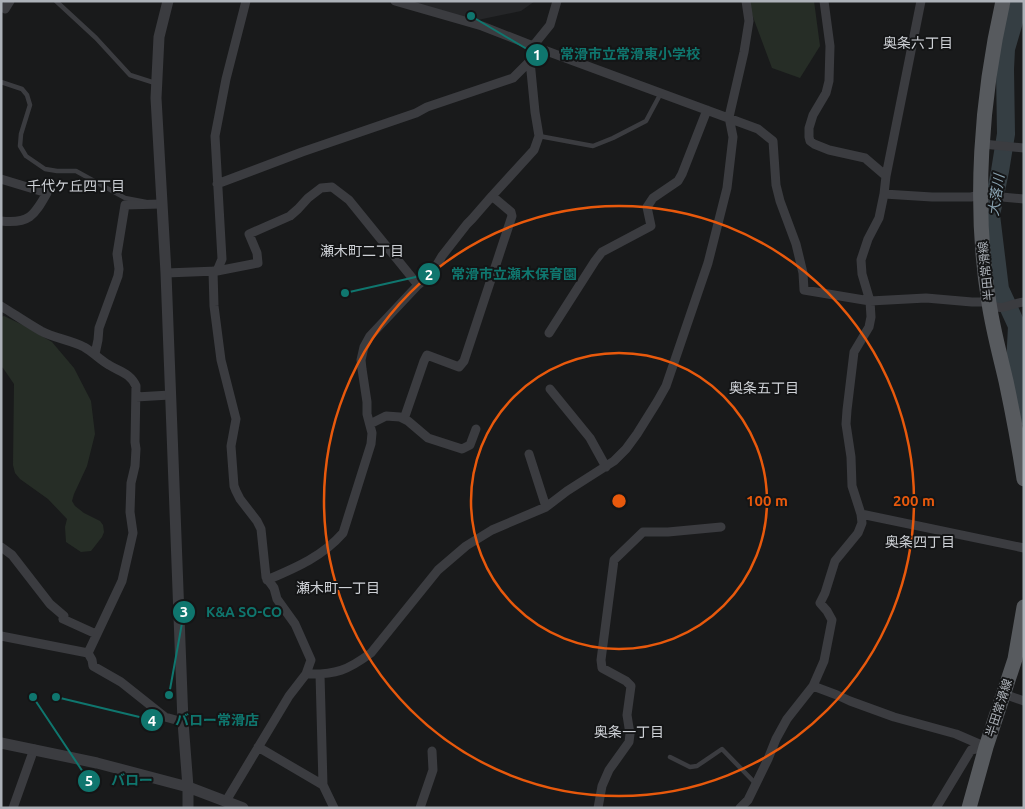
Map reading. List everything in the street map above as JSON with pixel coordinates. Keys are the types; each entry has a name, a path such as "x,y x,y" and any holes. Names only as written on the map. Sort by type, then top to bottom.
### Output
{"main road":[{"name":"半田常滑線","path":"1003,1 990,67 988,145 991,196 983,249 1001,305 995,340 1006,380 1024,479"},
{"name":"半田常滑線","path":"969,808 986,746 1004,694 1020,660 1024,607"}],"street":[{"path":"1,6 5,9 10,1"},
{"path":"168,1 159,37 156,84 158,204 166,273 188,808"},
{"path":"226,801 289,696 306,674 311,660 295,624 276,599 274,588 267,580 264,571 261,529 240,499 234,486 232,446 236,419 221,360 214,306 215,271 222,259 215,136 226,79 246,1"},
{"path":"395,1 482,26 758,129 773,141 776,185 796,244 804,290 870,301 926,298 1001,305 1024,302"},
{"path":"267,580 308,562 336,541 343,533 371,444 372,433 361,360 364,347 370,336 418,285 432,273 442,256 467,224 534,150 539,136 530,61 533,46 550,24 557,1"},
{"path":"306,674 345,670 371,653 438,570 466,546 492,530 546,507 567,491 614,462 637,434 666,386 708,263 727,188 733,137 729,118 749,22 746,1"},
{"path":"824,1 830,46 829,81 826,93 813,115 809,128 810,141 829,150 865,158 886,176"},
{"path":"740,808 748,800 787,719 813,686 824,661 832,620 820,602 825,593 835,561 858,534 862,523 852,486 851,457 846,424 852,358 857,346 869,328 871,317 870,301 862,274 862,260 868,239 879,218 921,1"},
{"path":"217,184 513,78 530,61"},
{"path":"548,333 594,261 602,252 650,226 647,206 653,198 678,181 707,110"},
{"path":"988,145 1024,148"},
{"path":"1,179 47,193 31,217 22,221 1,221"},
{"path":"166,273 215,271 258,263 257,253 250,234 290,216 321,188 332,187 349,200 418,285"},
{"path":"884,194 932,197 991,196 1024,199"},
{"path":"404,419 427,355 459,367 464,361 512,216 511,212 492,196"},
{"path":"95,354 99,328 118,276 118,254 125,205 158,204"},
{"path":"1,306 40,330 56,338 83,347 95,354 109,366 133,379 136,386 136,449 131,483 130,512 133,533 122,581 88,653"},
{"path":"550,389 590,438 606,467"},
{"path":"136,398 170,395"},
{"path":"370,424 386,416 404,419 428,438 462,449 470,445 476,429"},
{"path":"529,454 546,507"},
{"path":"861,514 1024,548"},
{"path":"598,808 602,786 609,770 629,742 630,734 627,715 631,686 626,681 602,668 601,660 614,560 643,532 668,532 721,527"},
{"path":"1,547 12,555 50,604 64,616 64,619 96,634"},
{"path":"1,636 88,653 93,666 121,682 165,717 183,722"},
{"path":"320,674 323,784 334,808"},
{"path":"813,686 894,717 956,734 986,746"},
{"path":"1004,694 1024,700"},
{"path":"1,743 97,763 188,787 243,808"},
{"path":"936,808 971,750 986,746"},
{"path":"258,747 323,784"},
{"path":"13,808 34,749"},
{"path":"420,808 433,770 432,751"}],"lane":[{"path":"56,1 59,6 96,38 130,75 156,84"},
{"path":"1,82 22,89 27,95 30,105 21,134 20,146 26,156 45,169 76,171 125,198 158,204"},
{"path":"539,136 593,146 614,138 646,121 661,93"},
{"path":"670,757 690,767 697,766 722,749 756,784"}],"shaded area":[{"path":"389,1 535,1 521,11 468,22"},
{"path":"747,1 814,1 820,46 800,78 772,68"},
{"path":"4,316 52,342 74,368 91,401 95,434 87,466 72,501 84,513 100,521 103,525 104,532 102,537 91,551 81,552 66,542 65,527 67,519 48,499 20,479 15,473 13,465 14,384 1,367 1,317"}],"waterway":[{"name":"大落川","path":"1020,1 1006,49 1006,134 991,215 1000,289 1017,326 1015,366 1024,416"}],"place":[{"name":"常滑市立常滑東小学校","path":"471,16"},
{"name":"常滑市立瀬木保育園","path":"345,293"},
{"name":"K&A SO-CO","path":"169,695"},
{"name":"バロー","path":"33,697"},
{"name":"バロー常滑店","path":"56,697"}],"district":[{"name":"奥条六丁目","path":"918,43"},
{"name":"千代ケ丘四丁目","path":"76,186"},
{"name":"瀬木町二丁目","path":"362,251"},
{"name":"奥条五丁目","path":"764,388"},
{"name":"奥条四丁目","path":"920,542"},
{"name":"瀬木町一丁目","path":"338,588"},
{"name":"奥条一丁目","path":"629,732"}]}
